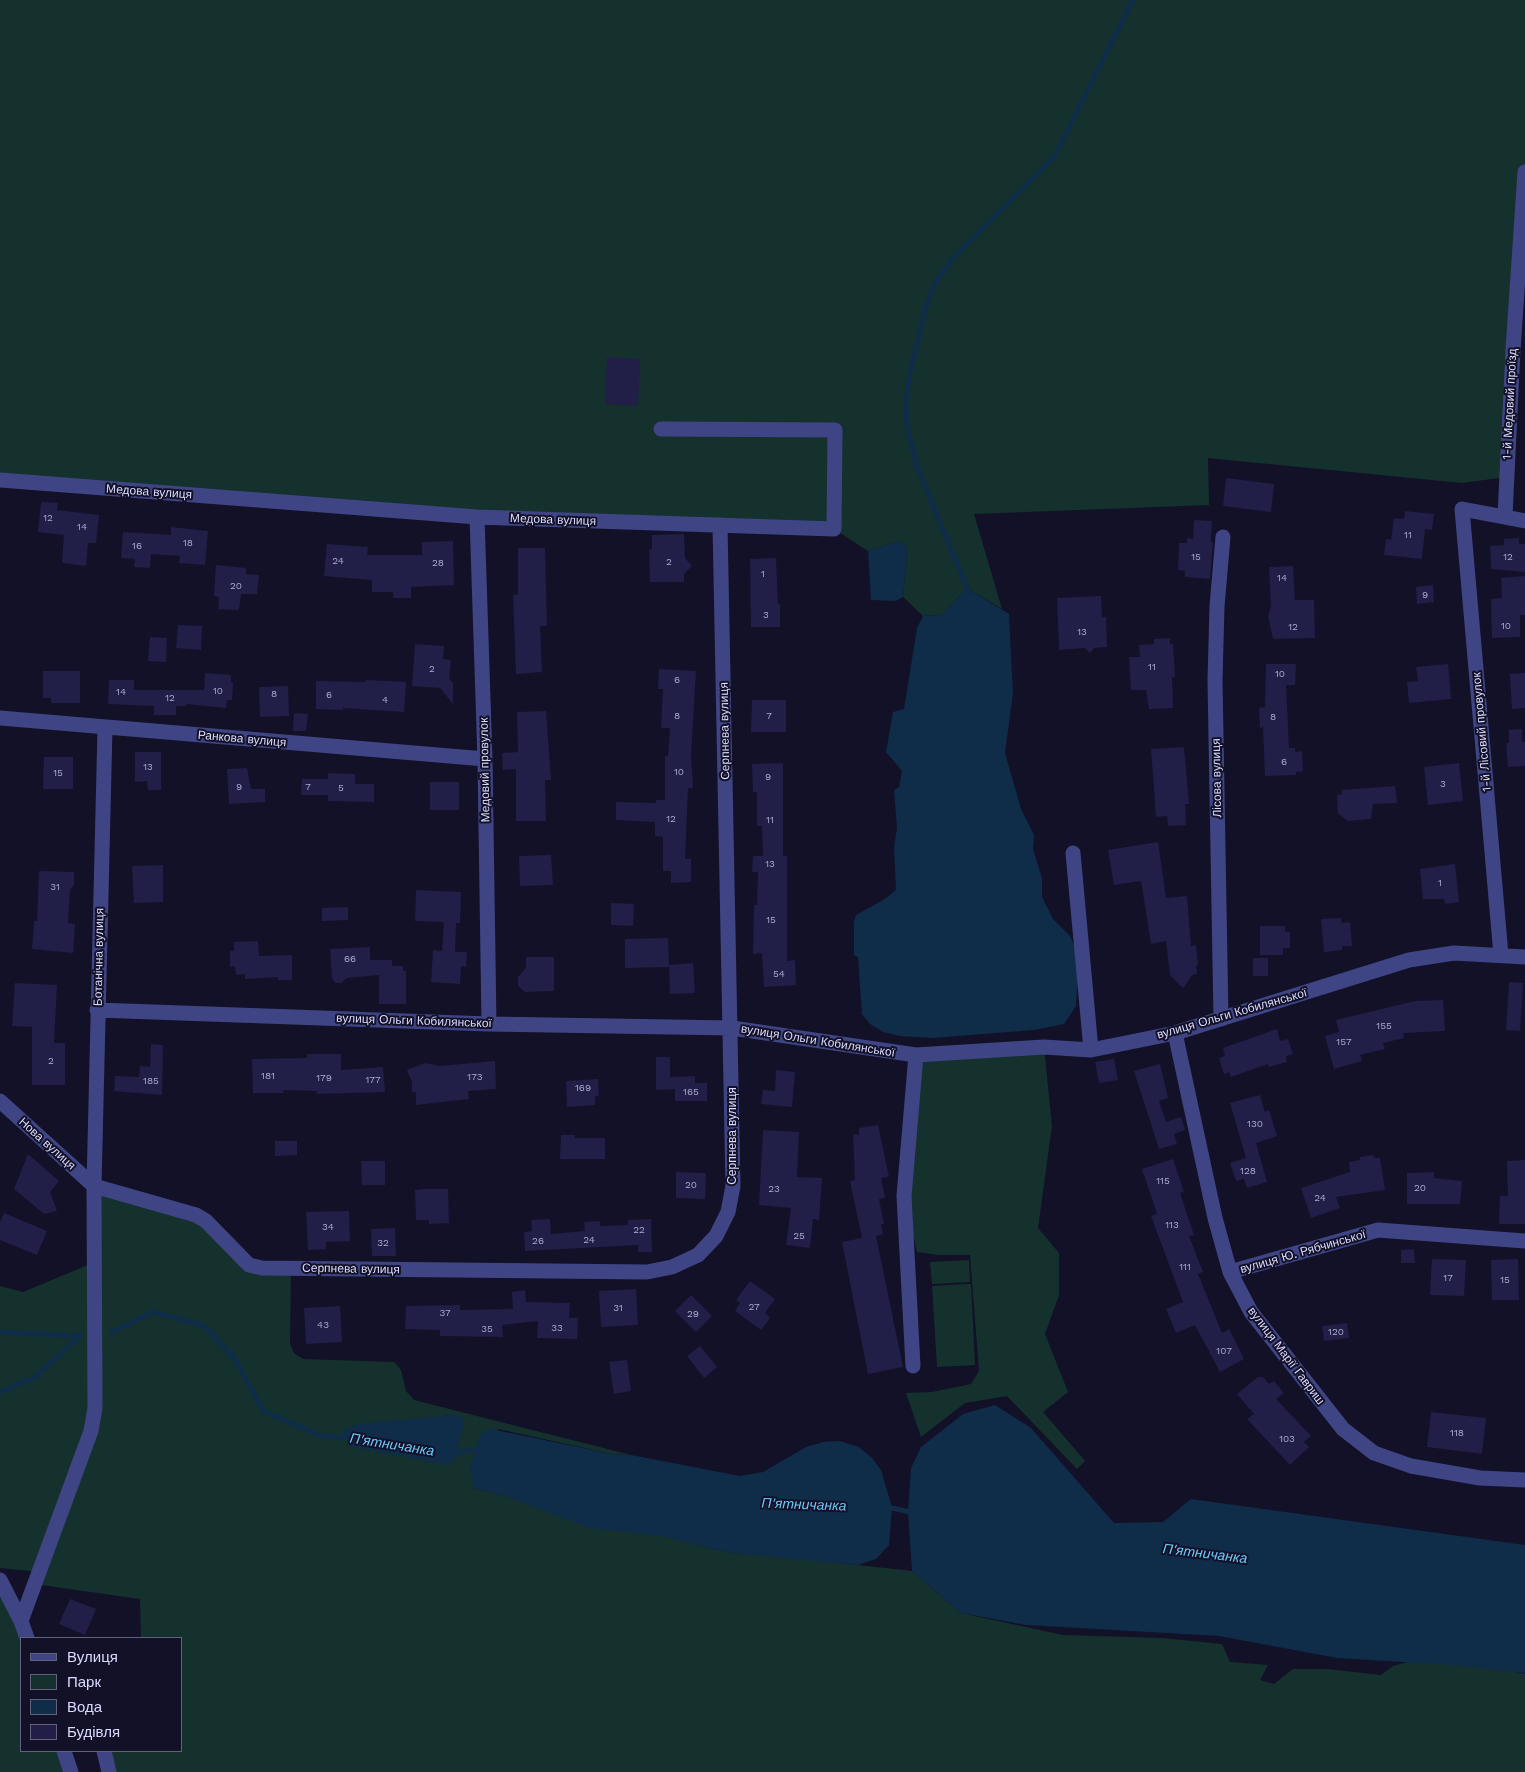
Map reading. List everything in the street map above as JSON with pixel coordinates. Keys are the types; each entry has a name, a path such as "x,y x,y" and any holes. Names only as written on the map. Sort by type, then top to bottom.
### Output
{"street":[{"name":"1-й Медовий проїзд","path":"1505,516 1519,351 1525,172"},
{"name":"Медова вулиця","path":"0,480 477,517 834,529 835,430 661,429"},
{"name":"1-й Лісовий провулок","path":"1501,955 1462,509 1505,516"},
{"path":"1505,516 1525,521"},
{"name":"Медовий провулок","path":"477,517 485,759 489,1024"},
{"name":"Серпнева вулиця","path":"94,1186 196,1215 206,1222 249,1265 262,1268 646,1272 672,1268 698,1255 716,1236 728,1212 733,1186 732,1028 720,525"},
{"name":"Лісова вулиця","path":"1221,1019 1215,680 1217,606 1223,537"},
{"name":"Ранкова вулиця","path":"0,718 485,759"},
{"name":"Ботанічна вулиця","path":"21,1621 93,1423 95,1408 94,1186 105,728"},
{"path":"1073,853 1091,1050"},
{"name":"вулиця Ольги Кобилянської","path":"97,1010 489,1024 732,1028 916,1056 1044,1047 1091,1050 1175,1033 1409,960 1454,953 1525,958"},
{"name":"вулиця Марії Гавриш","path":"1175,1033 1215,1218 1230,1272 1251,1312 1342,1430 1374,1453 1411,1466 1480,1478 1525,1480"},
{"path":"913,1366 904,1196 916,1056"},
{"name":"Нова вулиця","path":"0,1101 94,1186"},
{"name":"вулиця Ю. Рябчинської","path":"1230,1272 1378,1230 1525,1241"},
{"path":"0,1580 21,1621 27,1637"},
{"path":"64,1752 71,1772"},
{"path":"104,1752 109,1772"}],"green space":[{"path":"0,0 1525,0 1525,172 1507,477 1462,483 1208,458 1209,505 974,514 1002,609 967,588 942,615 923,616 903,597 906,547 899,541 868,551 834,529 720,525 0,480"},
{"path":"1044,1047 1052,1126 1038,1228 1059,1253 1059,1295 1045,1334 1068,1392 1043,1412 1085,1461 1077,1469 1007,1396 965,1403 921,1437 906,1393 932,1392 971,1384 979,1371 970,1255 938,1255 917,1252 904,1196 916,1055"},
{"path":"94,1186 196,1215 249,1265 291,1268 290,1344 294,1353 303,1359 394,1362 401,1370 406,1391 414,1400 631,1455 612,1454 498,1429 474,1488 730,1553 768,1555 912,1571 961,1613 1063,1635 1162,1638 1222,1644 1230,1662 1268,1665 1260,1680 1274,1684 1293,1669 1327,1669 1381,1675 1393,1666 1439,1653 1525,1674 1525,1772 115,1772 110,1752 182,1752 182,1637 141,1637 140,1599 41,1585 39,1572 0,1568 0,1286 23,1292 95,1262"},
{"path":"969,1260 970,1282 932,1284 930,1262"},
{"path":"971,1284 975,1365 937,1367 932,1286"},
{"path":"0,1589 21,1637 20,1752 60,1752 67,1772 0,1772"}],"water":[{"path":"899,541 906,547 907,555 903,597 896,601 871,600 868,551"},
{"path":"967,588 1009,614 1013,693 1005,753 1021,809 1034,835 1033,849 1042,878 1042,897 1053,919 1070,936 1079,957 1076,1006 1064,1024 1034,1030 933,1038 900,1036 883,1032 870,1024 862,1014 858,957 854,955 854,922 856,915 885,899 896,890 894,847 897,828 894,790 899,787 902,771 886,752 893,712 904,709 917,628 923,616 942,615"},
{"path":"995,1405 1031,1428 1114,1523 1163,1522 1191,1499 1525,1545 1525,1673 1453,1665 1337,1658 1219,1636 1026,1625 961,1613 912,1571 908,1512 911,1468 921,1447 963,1414"},
{"path":"454,1415 460,1417 464,1422 455,1460 447,1465 352,1447 342,1432 356,1424"},
{"path":"491,1429 612,1454 631,1455 740,1476 763,1472 806,1447 823,1442 840,1441 859,1447 872,1458 881,1470 892,1507 889,1545 876,1559 858,1565 730,1553 661,1536 590,1528 505,1496 474,1488 470,1469 479,1438 483,1432"}],"building":[{"path":"607,357 640,359 638,406 605,404"},
{"path":"1226,478 1274,484 1271,512 1223,506"},
{"path":"41,502 58,503 57,510 99,515 96,543 88,543 86,566 62,563 64,535 38,532"},
{"path":"1405,511 1434,514 1432,530 1425,529 1422,559 1384,555 1386,539 1391,540 1394,518 1404,519"},
{"path":"1194,520 1212,521 1211,542 1213,542 1210,579 1185,577 1185,571 1178,570 1179,543 1187,543 1187,538 1193,539"},
{"path":"171,527 208,531 205,565 179,563 180,556 151,554 150,568 134,567 135,559 121,558 123,532 171,535"},
{"path":"684,534 685,558 692,566 684,574 684,582 650,582 649,549 652,549 652,535"},
{"path":"1519,538 1519,544 1525,544 1525,572 1491,569 1490,546 1504,545 1504,539"},
{"path":"453,541 454,585 411,587 411,598 393,598 393,592 372,592 372,580 324,576 327,544 368,547 367,555 422,555 422,542"},
{"path":"518,548 545,548 547,626 540,626 542,672 516,674 513,595 518,594"},
{"path":"776,558 780,627 751,627 750,559"},
{"path":"216,565 246,568 246,574 259,575 257,594 241,594 239,610 218,609 219,597 214,596"},
{"path":"1293,566 1295,600 1314,600 1315,638 1273,639 1268,616 1271,606 1269,567"},
{"path":"1525,576 1525,615 1520,615 1520,637 1492,638 1491,599 1502,598 1501,578"},
{"path":"1433,585 1434,602 1417,604 1416,587"},
{"path":"1101,596 1102,617 1106,617 1107,647 1094,648 1090,653 1085,648 1059,650 1057,598"},
{"path":"178,625 202,626 201,650 176,648"},
{"path":"150,637 167,638 166,662 148,661"},
{"path":"1170,638 1170,644 1173,644 1175,677 1172,677 1173,708 1149,709 1146,690 1131,690 1129,657 1140,657 1139,645 1154,644 1154,639"},
{"path":"415,644 444,646 443,659 451,660 449,679 453,683 453,704 440,688 412,686"},
{"path":"1266,664 1296,664 1295,685 1286,685 1289,748 1295,748 1295,752 1302,751 1303,771 1296,772 1296,775 1265,776 1263,727 1260,728 1259,708 1265,707"},
{"path":"1448,664 1451,699 1409,703 1407,682 1418,681 1416,667"},
{"path":"659,669 696,671 691,755 693,788 688,788 685,859 691,859 691,882 671,883 671,871 663,871 663,837 655,836 655,822 616,820 616,802 656,803 656,800 665,800 665,756 668,756 670,728 661,728 663,689 658,689"},
{"path":"43,671 80,671 80,703 51,703 51,698 43,698"},
{"path":"205,673 231,675 231,682 233,683 232,700 227,700 226,708 186,704 186,706 176,706 176,715 154,715 154,706 108,704 109,680 134,680 134,690 204,690"},
{"path":"1525,673 1525,708 1512,709 1510,674"},
{"path":"366,680 406,682 404,712 343,708 343,710 316,709 316,681 366,682"},
{"path":"288,686 289,716 260,717 259,687"},
{"path":"752,700 786,700 786,732 751,732"},
{"path":"546,711 551,780 545,780 546,821 516,821 516,769 503,770 502,753 518,752 517,712"},
{"path":"294,713 308,714 306,731 293,731"},
{"path":"1522,729 1522,742 1525,742 1525,766 1508,767 1506,743 1509,743 1509,730"},
{"path":"1184,747 1189,804 1185,804 1186,825 1168,826 1167,816 1156,817 1151,749"},
{"path":"135,752 161,752 161,790 148,790 147,781 135,782"},
{"path":"44,757 73,757 73,789 43,789"},
{"path":"783,763 783,856 787,856 787,961 795,960 796,985 764,987 762,953 753,954 754,905 757,905 758,872 752,872 753,856 763,856 762,826 757,826 757,792 753,792 752,764"},
{"path":"1459,763 1463,801 1428,805 1424,767"},
{"path":"247,768 251,789 265,789 265,802 229,804 227,769"},
{"path":"328,773 355,774 355,784 374,784 374,802 328,801 328,795 301,795 302,779 328,779"},
{"path":"430,782 459,782 459,810 430,810"},
{"path":"1395,786 1397,803 1373,804 1371,819 1348,821 1338,813 1337,795 1342,794 1342,790"},
{"path":"1158,842 1166,898 1187,896 1191,946 1196,945 1197,974 1192,975 1183,988 1170,975 1166,941 1151,944 1141,881 1114,885 1108,850"},
{"path":"551,855 553,885 520,886 519,856"},
{"path":"1455,864 1459,902 1445,904 1444,899 1423,899 1420,869"},
{"path":"163,865 163,902 134,903 132,866"},
{"path":"39,871 74,872 74,885 70,889 68,923 75,924 73,953 32,949 34,921 37,921"},
{"path":"416,890 461,892 460,923 456,923 455,952 467,952 466,967 461,966 460,984 431,982 433,950 442,951 444,922 415,921"},
{"path":"611,903 634,904 633,926 611,925"},
{"path":"348,907 348,920 322,921 322,908"},
{"path":"1341,918 1342,923 1350,922 1352,946 1342,946 1342,950 1324,952 1321,919"},
{"path":"1260,926 1285,926 1285,932 1290,932 1290,948 1283,948 1283,955 1260,955"},
{"path":"668,938 669,967 625,968 625,939"},
{"path":"258,941 259,956 292,955 292,980 278,980 278,977 245,979 245,974 236,975 235,966 230,967 230,951 234,951 234,942"},
{"path":"370,947 370,960 392,960 392,966 403,966 403,971 406,971 406,1004 379,1004 379,975 346,978 342,983 335,983 332,978 330,949"},
{"path":"526,957 554,957 554,991 525,992 518,986 518,977 526,968"},
{"path":"1253,958 1268,958 1268,976 1253,976"},
{"path":"693,963 695,993 670,994 669,965"},
{"path":"1509,982 1523,983 1520,1031 1506,1030"},
{"path":"15,983 57,985 54,1043 65,1043 65,1085 32,1085 32,1027 12,1026"},
{"path":"1443,1000 1445,1031 1403,1033 1404,1038 1383,1043 1385,1049 1360,1055 1362,1061 1334,1069 1325,1036 1339,1032 1336,1020 1415,1001"},
{"path":"1277,1029 1280,1041 1288,1039 1293,1054 1286,1056 1287,1062 1269,1067 1268,1064 1231,1077 1229,1072 1224,1074 1219,1058 1225,1056 1223,1048"},
{"path":"151,1044 163,1045 162,1095 114,1091 115,1076 139,1077 140,1066 150,1067"},
{"path":"307,1054 341,1054 341,1070 383,1067 385,1092 317,1094 317,1091 283,1090 284,1093 253,1093 252,1059 307,1058"},
{"path":"656,1057 670,1057 670,1077 695,1076 695,1083 707,1083 707,1101 675,1101 675,1089 656,1090"},
{"path":"1114,1059 1118,1080 1099,1083 1095,1062"},
{"path":"495,1061 496,1089 468,1091 469,1099 416,1105 416,1092 412,1092 412,1082 407,1070 425,1063 439,1066"},
{"path":"1160,1064 1168,1098 1159,1101 1166,1122 1181,1117 1185,1130 1174,1134 1177,1144 1159,1149 1134,1071"},
{"path":"776,1070 795,1072 792,1107 761,1104 763,1090 775,1091"},
{"path":"598,1079 599,1096 595,1096 595,1105 567,1107 566,1081"},
{"path":"1260,1095 1265,1112 1269,1110 1277,1136 1256,1143 1267,1182 1247,1188 1244,1179 1236,1181 1230,1163 1246,1158 1230,1103"},
{"path":"878,1125 889,1177 881,1178 885,1198 879,1199 884,1224 881,1224 883,1234 876,1236 903,1367 868,1374 842,1242 862,1238 850,1181 855,1180 853,1134 859,1135 859,1128"},
{"path":"763,1130 799,1132 797,1177 822,1178 819,1220 813,1219 810,1248 786,1245 791,1208 759,1205"},
{"path":"561,1135 575,1135 575,1138 605,1138 605,1159 560,1159"},
{"path":"275,1141 297,1141 297,1155 275,1156"},
{"path":"28,1154 59,1181 50,1192 57,1211 44,1214 14,1189"},
{"path":"1373,1155 1374,1158 1380,1158 1385,1190 1336,1197 1340,1208 1311,1218 1301,1188 1350,1172 1349,1162 1360,1160 1360,1157"},
{"path":"1173,1159 1184,1192 1180,1193 1194,1235 1189,1236 1203,1272 1198,1274 1222,1333 1229,1329 1244,1359 1220,1372 1195,1325 1176,1333 1166,1309 1183,1302 1151,1216 1157,1214 1142,1169"},
{"path":"1525,1160 1525,1224 1499,1224 1500,1196 1508,1196 1507,1161"},
{"path":"361,1161 385,1161 385,1185 362,1185"},
{"path":"676,1172 706,1173 705,1199 676,1198"},
{"path":"1434,1172 1434,1178 1462,1181 1460,1204 1407,1204 1407,1173"},
{"path":"448,1189 449,1223 429,1224 429,1220 416,1220 415,1190"},
{"path":"349,1211 350,1241 326,1242 326,1249 308,1250 306,1212"},
{"path":"4,1213 47,1231 37,1255 0,1240 0,1222"},
{"path":"550,1219 551,1234 585,1231 584,1222 600,1221 600,1226 628,1225 628,1220 651,1219 652,1252 638,1252 638,1245 525,1251 524,1232 532,1231 531,1220"},
{"path":"395,1228 396,1256 372,1256 371,1229"},
{"path":"1414,1249 1415,1263 1401,1263 1401,1250"},
{"path":"1432,1259 1466,1260 1464,1296 1430,1295"},
{"path":"1518,1259 1519,1300 1492,1300 1491,1260"},
{"path":"750,1281 775,1299 765,1313 770,1318 761,1330 735,1311 740,1303 736,1300"},
{"path":"636,1289 638,1325 601,1327 599,1291"},
{"path":"525,1290 526,1302 570,1303 569,1318 578,1318 577,1339 537,1338 538,1321 502,1325 503,1337 440,1336 440,1330 405,1329 406,1306 460,1305 460,1310 513,1309 512,1292"},
{"path":"691,1295 712,1316 696,1332 675,1311"},
{"path":"340,1306 342,1342 306,1344 304,1308"},
{"path":"1347,1323 1349,1338 1324,1341 1322,1326"},
{"path":"700,1346 717,1367 704,1378 687,1356"},
{"path":"627,1360 631,1391 614,1394 609,1362"},
{"path":"1258,1377 1263,1377 1269,1384 1274,1381 1284,1393 1276,1399 1311,1436 1304,1442 1309,1447 1290,1465 1247,1419 1254,1414 1237,1394"},
{"path":"1431,1412 1486,1418 1482,1454 1427,1447"},
{"path":"70,1599 96,1609 85,1635 59,1624"}],"waterway":[{"path":"966,593 967,588 917,467 907,427 906,402 910,372 925,310 935,283 952,259 1054,157 1133,0"},
{"name":"П'ятничанка","path":"112,1332 153,1312 204,1326 235,1359 263,1411 321,1436 350,1438"},
{"name":"П'ятничанка","path":"0,1332 80,1336"},
{"path":"0,1392 34,1378 80,1336"},
{"name":"П'ятничанка","path":"452,1452 481,1450"},
{"name":"П'ятничанка","path":"887,1507 915,1513"}]}
